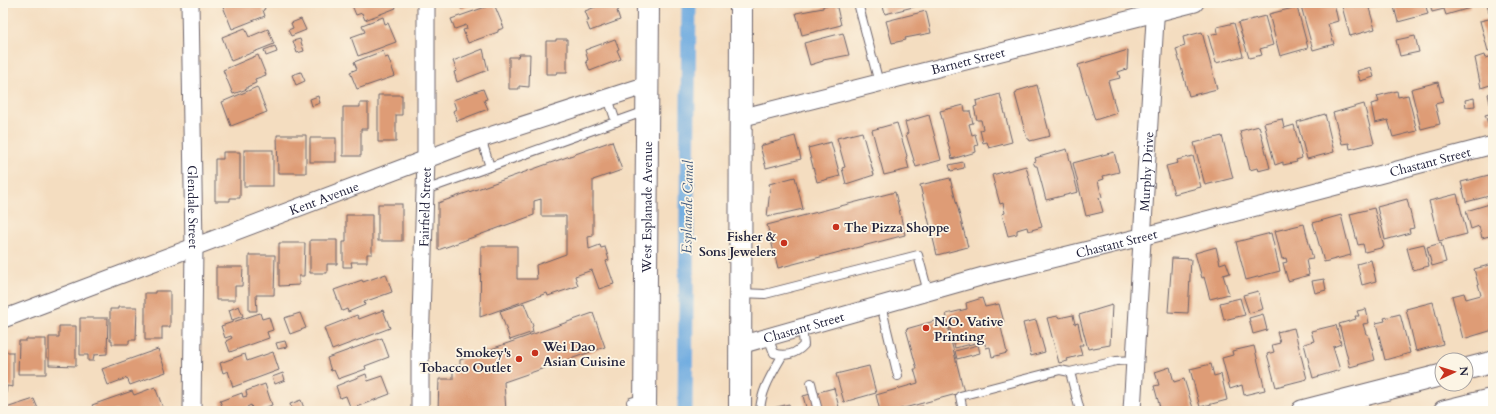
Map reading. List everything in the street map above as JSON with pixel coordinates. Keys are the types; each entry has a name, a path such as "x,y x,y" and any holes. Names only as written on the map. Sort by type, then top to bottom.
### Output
{"main road":[{"name":"West Esplanade Avenue","path":"640,404 648,3"},
{"path":"740,411 741,3"}],"street":[{"name":"Glendale Street","path":"190,3 194,247 192,411"},
{"name":"Fairfield Street","path":"420,411 420,348 426,159 426,3"},
{"name":"Barnett Street","path":"740,118 879,83 1156,8 1195,3"},
{"name":"Murphy Drive","path":"1132,411 1141,238 1156,8"},
{"name":"Kent Avenue","path":"3,319 481,138 647,85"},
{"name":"Chastant Street","path":"740,345 987,275 1141,238 1493,145"},
{"path":"1474,367 1493,362"},
{"path":"1302,411 1434,377"},
{"path":"1444,411 1493,399"}],"lane":[{"path":"858,3 879,83"},
{"path":"608,98 616,122"},
{"path":"425,190 647,111"},
{"path":"481,138 490,167"},
{"path":"740,293 765,294 918,255 928,292"},
{"path":"881,305 898,376"},
{"path":"768,337 774,353 782,356 799,351 804,345 802,327"},
{"path":"760,411 760,400 765,386 782,356"},
{"path":"963,411 960,396 1060,370 1070,372 1116,361 1135,360"},
{"path":"1070,372 1080,411"},
{"path":"811,383 818,411"}],"building":[{"path":"263,3 265,16 232,29 222,4"},
{"path":"351,3 394,3 396,8 365,20 362,13 356,15"},
{"path":"459,3 476,3 461,9"},
{"path":"606,3 616,3 619,10 617,11 620,20 590,31 586,21 589,21 585,11"},
{"path":"836,3 841,25 802,35 796,13 823,8 823,6"},
{"path":"882,3 925,3 925,4 885,14"},
{"path":"1312,3 1334,3 1338,21 1328,24 1334,44 1313,50 1301,6"},
{"path":"1341,3 1377,3 1378,6 1369,8 1375,29 1350,36"},
{"path":"1393,3 1425,3 1428,14 1398,22"},
{"path":"1430,3 1468,3 1470,8 1446,15 1444,9 1432,12"},
{"path":"1487,3 1493,3 1493,12 1489,13"},
{"path":"494,4 504,28 498,30 498,32 468,43 463,30 467,29 466,25 455,29 451,19"},
{"path":"1297,7 1308,48 1280,56 1269,14"},
{"path":"926,11 931,33 905,38 906,40 892,43 886,21"},
{"path":"1265,16 1273,45 1260,49 1262,55 1249,58 1238,23"},
{"path":"383,17 385,24 388,23 396,42 358,56 351,37 365,32 362,25"},
{"path":"1493,18 1493,50 1488,51 1480,21"},
{"path":"301,19 306,30 291,36 288,30 293,28 291,23"},
{"path":"1234,23 1243,56 1216,63 1208,35 1218,33 1217,27"},
{"path":"245,28 249,37 268,29 274,44 231,61 222,37"},
{"path":"1202,32 1217,89 1189,96 1176,49 1185,46 1183,37"},
{"path":"843,33 849,55 823,60 810,65 804,43"},
{"path":"1415,36 1419,52 1400,56 1396,40"},
{"path":"300,39 304,51 297,53 293,41"},
{"path":"556,39 567,39 567,72 546,74 546,41 556,41"},
{"path":"615,39 619,49 617,50 621,59 590,71 586,61 588,60 585,50"},
{"path":"275,46 277,52 266,56 264,50"},
{"path":"483,49 488,70 457,82 454,72 457,71 453,61"},
{"path":"1128,50 1127,69 1118,72 1120,78 1108,81 1117,113 1095,120 1078,65"},
{"path":"383,51 385,58 388,57 395,76 357,89 350,72 357,69 354,62"},
{"path":"519,54 530,54 529,87 519,86 519,89 509,89 509,57 518,57"},
{"path":"258,55 266,75 255,79 256,83 247,87 247,89 233,94 223,70"},
{"path":"1484,55 1485,58 1493,56 1493,84 1481,88 1475,58"},
{"path":"1371,67 1374,77 1360,81 1357,71"},
{"path":"301,72 305,81 296,85 292,75"},
{"path":"1438,82 1443,102 1435,104 1440,124 1421,129 1411,89"},
{"path":"1037,85 1050,136 1030,141 1027,139 1015,94 1017,91"},
{"path":"257,87 267,112 231,126 222,102"},
{"path":"483,89 487,99 484,100 488,109 457,121 453,111 456,109 453,100"},
{"path":"1397,91 1398,97 1408,95 1417,131 1393,137 1388,120 1375,123 1371,104 1379,102 1377,96"},
{"path":"1493,92 1493,112 1492,112 1488,94"},
{"path":"1000,94 1012,142 989,148 987,142 983,143 980,130 983,129 981,120 977,120 974,107 977,106 976,101"},
{"path":"378,95 402,95 402,115 396,115 396,142 378,142"},
{"path":"318,96 320,103 312,106 310,99"},
{"path":"1474,98 1475,106 1466,107 1465,100"},
{"path":"360,103 368,103 368,129 361,129 361,156 343,156 343,107 360,107"},
{"path":"1364,104 1374,143 1350,149 1349,143 1342,144 1333,113"},
{"path":"964,105 965,111 970,111 973,123 969,124 972,135 975,134 978,145 975,146 976,152 952,159 940,111"},
{"path":"1493,113 1493,122 1488,123 1485,115"},
{"path":"1325,114 1334,152 1307,159 1297,122"},
{"path":"929,115 941,160 916,167 906,134 908,133 905,122"},
{"path":"1282,119 1284,128 1294,125 1302,158 1296,160 1297,162 1283,165 1283,162 1275,165 1264,123"},
{"path":"897,123 907,156 909,169 884,175 872,130"},
{"path":"1259,126 1270,168 1258,171 1257,168 1250,170 1240,131"},
{"path":"862,132 874,175 846,184 842,168 845,167 837,138"},
{"path":"277,135 306,135 306,173 278,173"},
{"path":"795,136 801,159 766,168 760,146"},
{"path":"1222,136 1233,178 1205,185 1194,143"},
{"path":"310,138 336,138 336,162 310,162"},
{"path":"612,141 622,170 593,180 593,236 588,237 589,249 600,245 601,248 605,247 609,260 606,261 614,284 599,289 592,270 575,276 578,286 548,296 547,293 480,317 481,246 517,246 517,279 537,279 536,265 566,254 566,216 541,216 541,199 534,201 534,215 438,250 438,203"},
{"path":"831,142 840,176 817,182 808,148"},
{"path":"1067,149 1078,192 1046,200 1037,166 1035,166 1033,162 1036,161 1035,158"},
{"path":"244,150 273,150 273,186 244,186"},
{"path":"223,152 240,152 240,198 230,198 230,201 215,201 215,159 223,159"},
{"path":"1114,152 1119,172 1103,176 1104,179 1098,181 1102,197 1099,198 1103,212 1086,216 1073,163"},
{"path":"1193,156 1201,187 1174,194 1166,166 1178,163 1177,160"},
{"path":"963,162 964,168 951,171 949,165"},
{"path":"1026,166 1042,227 1028,231 1027,227 1017,230 1017,234 1008,236 1002,214 1005,213 1003,203 1000,204 992,175"},
{"path":"1493,174 1493,195 1466,202 1461,182"},
{"path":"795,177 803,209 767,217 770,189 769,184"},
{"path":"950,178 968,247 937,255 920,185"},
{"path":"895,192 905,235 778,268 767,225"},
{"path":"1457,194 1467,234 1439,241 1429,201"},
{"path":"1407,199 1414,228 1409,229 1410,233 1385,240 1377,207"},
{"path":"1493,203 1493,235 1482,238 1479,226 1471,229 1466,211"},
{"path":"378,204 402,204 402,241 378,241"},
{"path":"1374,208 1384,247 1365,252 1363,244 1358,245 1350,214"},
{"path":"346,215 372,215 372,254 367,254 367,262 351,262 352,267 343,267 343,242 346,242"},
{"path":"1341,215 1351,255 1324,262 1313,223"},
{"path":"1304,224 1313,259 1306,260 1309,275 1288,281 1283,263 1287,262 1286,258 1282,259 1275,231"},
{"path":"1271,233 1280,271 1246,280 1236,242"},
{"path":"310,240 337,240 337,264 327,264 327,273 310,273"},
{"path":"279,243 305,243 304,276 299,276 299,285 279,286"},
{"path":"1441,243 1446,262 1432,266 1427,247"},
{"path":"1424,244 1429,266 1413,270 1407,248"},
{"path":"1216,247 1220,264 1226,262 1230,273 1223,275 1229,294 1210,299 1195,253"},
{"path":"249,255 275,255 274,295 256,295 257,311 249,311"},
{"path":"1172,258 1191,259 1188,313 1168,312"},
{"path":"1371,260 1376,281 1362,285 1357,264"},
{"path":"1493,264 1493,330 1463,339 1452,296 1464,293 1466,299 1481,295 1474,269"},
{"path":"216,267 243,267 242,286 235,286 235,300 216,300"},
{"path":"386,274 392,292 364,302 365,305 348,312 347,309 342,311 334,290 362,280 363,282"},
{"path":"1324,279 1326,290 1315,293 1312,281"},
{"path":"155,291 170,291 170,327 162,327 162,340 145,340 145,293 155,293"},
{"path":"1258,291 1263,309 1249,313 1243,295"},
{"path":"982,298 985,307 999,304 1004,322 1000,323 1007,353 992,357 990,347 986,348 984,341 955,348 946,314 967,309 966,303"},
{"path":"1240,298 1245,315 1224,320 1220,303"},
{"path":"1433,302 1443,344 1416,351 1406,309"},
{"path":"524,303 533,326 533,332 510,340 500,311"},
{"path":"1112,305 1110,345 1088,349 1079,315"},
{"path":"239,306 243,316 232,320 229,310"},
{"path":"118,307 137,307 136,340 129,340 129,344 112,344 112,340 110,340 110,309 118,309"},
{"path":"1366,309 1369,323 1363,324 1366,334 1368,334 1375,360 1350,367 1339,324 1356,319 1355,316 1359,316 1357,311"},
{"path":"383,310 390,328 332,350 324,328 357,315 359,319"},
{"path":"260,313 262,319 269,317 273,330 267,332 269,338 230,352 226,341 232,338 231,336 225,338 221,326"},
{"path":"300,313 306,328 290,334 284,318"},
{"path":"593,313 605,347 504,382 506,411 438,411 439,379 453,379 453,366 460,366 460,360"},
{"path":"1263,314 1267,330 1253,334 1249,318"},
{"path":"1400,314 1410,353 1385,360 1376,323 1385,321 1384,318"},
{"path":"1073,315 1075,324 1078,323 1083,345 1079,345 1082,355 1059,363 1047,318 1058,316 1059,318"},
{"path":"80,318 108,318 107,354 94,355 93,361 88,361 88,355 80,355"},
{"path":"938,320 939,323 946,321 964,392 893,411 880,411 876,395 918,383 914,369 917,369 906,329"},
{"path":"1036,320 1045,352 1031,356 1023,323"},
{"path":"1336,325 1341,344 1333,347 1340,370 1313,378 1304,344 1314,341 1311,331"},
{"path":"59,326 76,326 76,366 49,365 49,337 59,337"},
{"path":"1294,328 1307,379 1276,387 1267,354 1274,352 1272,345 1280,343 1277,332"},
{"path":"382,338 389,357 365,366 366,369 338,379 334,370 331,371 327,358"},
{"path":"26,339 46,339 46,374 18,374 19,341 26,341"},
{"path":"285,341 287,347 278,349 276,343"},
{"path":"978,345 980,353 957,359 955,351"},
{"path":"1254,346 1265,390 1244,395 1242,385 1230,389 1222,358 1233,355 1232,351"},
{"path":"158,349 166,372 130,385 127,378 108,385 102,369"},
{"path":"3,352 13,352 13,387 7,386 6,393 3,393"},
{"path":"273,352 279,370 233,387 228,371 223,373 220,363 245,354 247,361"},
{"path":"1211,364 1214,376 1221,374 1227,400 1200,407 1190,369"},
{"path":"869,366 876,393 844,402 836,374"},
{"path":"1170,367 1174,382 1184,379 1193,408 1183,411 1161,411 1154,386 1159,385 1155,372"},
{"path":"283,373 285,380 275,384 272,377"},
{"path":"366,374 368,381 383,376 390,394 351,409 346,396 340,398 336,386"},
{"path":"265,384 272,405 255,411 253,411 251,405 247,407 248,411 224,411 220,401 242,393 243,397 247,396 246,391"},
{"path":"155,387 163,408 156,411 95,411 92,405 132,391 134,395"},
{"path":"834,388 840,411 807,411 803,396"},
{"path":"34,399 39,411 3,411 3,409"},
{"path":"301,400 305,411 292,411 290,404"},
{"path":"789,404 790,411 765,411 765,410"},
{"path":"923,406 924,411 907,411 907,410"}],"waterway":[{"name":"Esplanade Canal","path":"685,411 689,3"}],"place":[{"name":"The Pizza Shoppe","path":"836,227"},
{"name":"Fisher & Sons Jewelers","path":"784,243"},
{"name":"N.O. Vative Printing","path":"926,328"},
{"name":"Wei Dao Asian Cuisine","path":"535,353"},
{"name":"Smokey's Tobacco Outlet","path":"519,359"}]}
